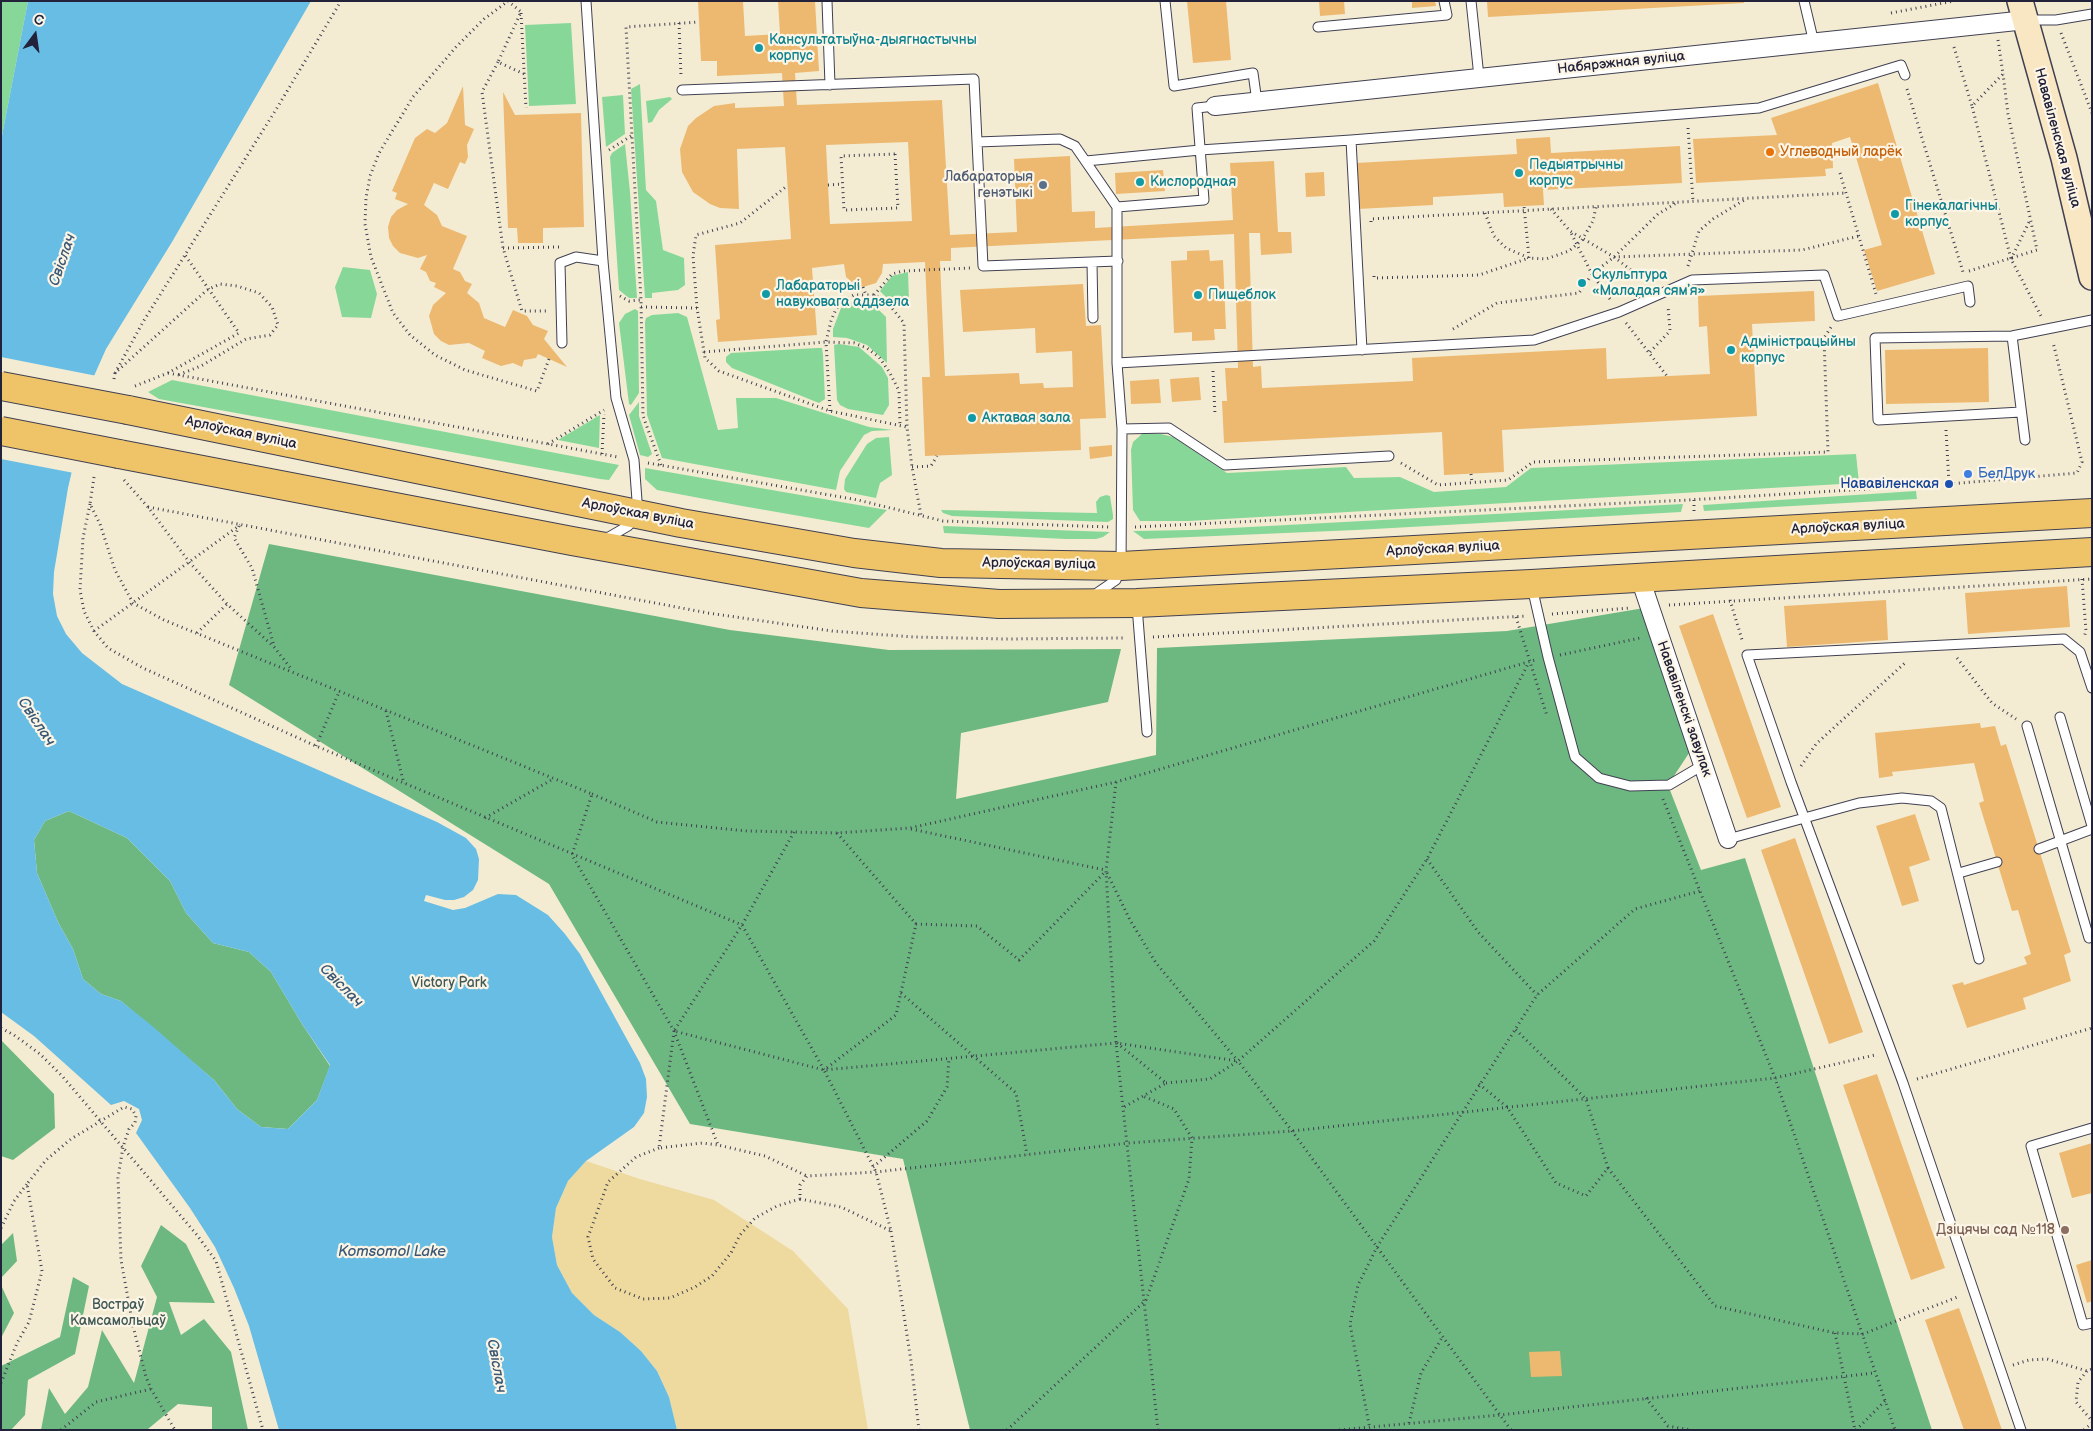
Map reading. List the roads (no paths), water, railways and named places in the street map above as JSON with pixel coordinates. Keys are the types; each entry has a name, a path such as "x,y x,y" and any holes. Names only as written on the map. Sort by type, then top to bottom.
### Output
{"main road":[{"name":"Арлоўская вуліца","path":"1,386 130,398 681,524 854,553 941,563 1121,566 2092,514"},
{"path":"1,431 117,466 572,541 861,592 999,604 1137,603 1532,584 2092,552"},
{"path":"654,556 650,546 650,538 664,526 681,524"}],"street":[{"name":"Набярэжная вуліца","path":"1215,106 1814,43 1947,27 2023,11"},
{"name":"Нававіленская вуліца","path":"2023,11 2064,158 2092,276"},
{"name":"Нававіленскі завулак","path":"1640,578 1728,840"}],"lane":[{"path":"572,541 609,537 628,526 638,514 634,460 616,398 603,261 586,1"},
{"path":"827,1 830,84"},
{"path":"1165,1 1174,86 1252,73 1257,102"},
{"path":"1318,27 1447,15 1444,1"},
{"path":"1471,1 1479,77"},
{"path":"1804,1 1814,43"},
{"path":"2023,11 2056,20 2092,14"},
{"path":"1086,161 1200,150 1759,108 1901,65 1905,74"},
{"path":"682,90 974,79 983,266 1118,261"},
{"path":"1117,207 1204,200 1197,108 1215,106"},
{"path":"977,142 1060,139 1076,146 1117,207 1117,362 1122,429 1121,566 1116,580 1092,596 1066,604"},
{"path":"1351,140 1362,350"},
{"path":"562,343 560,263 576,257 603,261"},
{"path":"1092,262 1093,318"},
{"path":"1117,362 1534,340 1619,312 1692,280 1824,275 1838,316 1968,286 1970,302"},
{"path":"2021,412 1878,420 1875,338 2012,336 2092,320"},
{"path":"2012,336 2025,440"},
{"path":"1122,429 1169,428 1225,465 1389,456"},
{"path":"1532,584 1548,657 1575,757 1599,778 1630,786 1668,785 1703,765"},
{"path":"1137,603 1146,732"},
{"path":"2021,1430 1903,1083 1791,782 1747,656 2064,639 2080,652 2092,688"},
{"path":"2039,849 2062,842 2092,828 2060,717"},
{"path":"2027,726 2089,938"},
{"path":"1728,840 1804,817 1860,803 1902,798 1931,801 1941,808 1959,873 1979,959"},
{"path":"1959,873 1997,862"},
{"path":"2092,1128 2031,1146 2083,1325 2092,1323"}],"water":[{"name":"Komsomol Lake","path":"28,1 311,1 172,242 106,349 94,376 68,488 54,572 53,594 57,616 66,634 82,653 122,684 437,822 466,838 476,849 479,859 478,880 473,890 464,897 454,900 445,900 426,895 424,901 453,910 465,908 498,894 516,895 548,915 565,934 580,954 640,1063 646,1079 647,1097 644,1113 634,1127 586,1161 568,1181 556,1208 552,1237 557,1265 572,1293 594,1315 620,1332 641,1351 657,1371 669,1397 677,1430 279,1430 249,1326 234,1288 215,1247 190,1208 136,1133 142,1120 139,1109 124,1101 111,1105 34,1036 1,1012 1,141","holes":["69,811 127,838 170,881 186,913 213,943 249,952 271,972 302,1024 330,1065 317,1100 288,1129 261,1127 237,1109 214,1080 151,1025 121,1001 101,994 83,979 73,949 58,922 37,873 34,840 45,821"]}],"place":[{"name":"Кансультатыўна-дыягнастычны корпус","path":"759,48"},
{"name":"Углеводный ларёк","path":"1770,152"},
{"name":"Педыятрычны корпус","path":"1519,173"},
{"name":"Кислородная","path":"1140,182"},
{"name":"Лабараторыя генэтыкі","path":"1043,185"},
{"name":"Гінекалагічны корпус","path":"1895,214"},
{"name":"Скульптура «Маладая сямʼя»","path":"1582,283"},
{"name":"Лабараторыі навуковага аддзела","path":"766,294"},
{"name":"Пищеблок","path":"1198,295"},
{"name":"Адміністрацыйны корпус","path":"1731,350"},
{"name":"Актавая зала","path":"972,418"},
{"name":"БелДрук","path":"1968,474"},
{"name":"Нававіленская","path":"1949,484"},
{"name":"Дзіцячы сад №118","path":"2065,1230"}],"water label":[{"name":"Свіслач","path":"63,260"},
{"name":"Свіслач","path":"36,722"},
{"name":"Свіслач","path":"341,986"},
{"name":"Свіслач","path":"496,1366"}],"park label":[{"name":"Victory Park","path":"449,983"},
{"name":"Востраў Камсамольцаў","path":"118,1314"}]}
